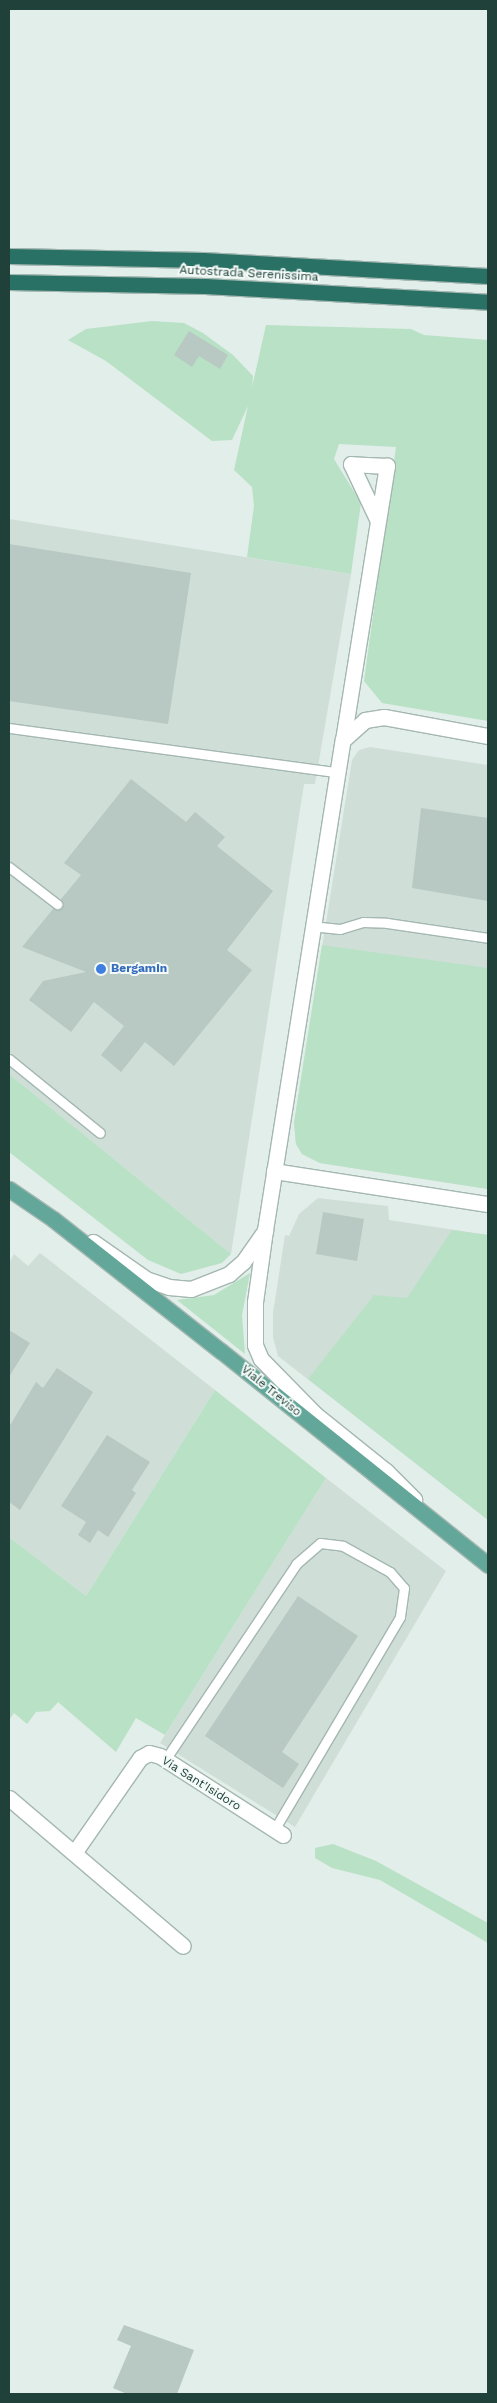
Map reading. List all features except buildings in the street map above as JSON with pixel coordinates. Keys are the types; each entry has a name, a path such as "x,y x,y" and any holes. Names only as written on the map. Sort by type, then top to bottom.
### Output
{"highway":[{"name":"Autostrada Serenissima","path":"9,256 203,260 488,276"},
{"name":"Autostrada Serenissima","path":"9,282 205,286 488,302"}],"main road":[{"path":"9,1178 52,1219"},
{"path":"9,1189 52,1219"},
{"name":"Viale Treviso","path":"52,1219 488,1565"}],"street":[{"path":"377,519 343,740 311,926 292,1076 274,1171 254,1302 255,1344 261,1359 316,1414 386,1471 456,1541"},
{"path":"343,740 365,720 384,717 488,736"},
{"path":"274,1171 488,1204"},
{"path":"52,1219 81,1233 146,1279 169,1287 191,1289 229,1274 243,1262 265,1230"},
{"name":"Via Sant'Isidoro","path":"74,1853 140,1758 149,1753 165,1760 278,1833"},
{"path":"9,1798 183,1946"}],"lane":[{"path":"9,728 336,772"},
{"path":"9,867 57,904"},
{"path":"311,926 340,929 363,922 387,922 488,938"},
{"path":"9,1058 100,1133"},
{"path":"165,1760 296,1564 320,1543 342,1546 390,1572 404,1588 400,1617 278,1833"}],"shaded area":[{"name":"Bergamin","path":"9,519 351,574 315,784 304,784 231,1254 9,1074"},
{"path":"370,747 488,765 488,1189 320,1163 302,1154 296,1144 294,1123 352,760 359,750"},
{"path":"318,1198 388,1206 389,1220 488,1235 488,1520 278,1356 273,1337 273,1313 285,1235 289,1236 299,1214"},
{"path":"40,1253 215,1390 86,1596 9,1537 9,1263 14,1254 28,1266"},
{"path":"326,1478 446,1571 295,1827 160,1743"}],"green space":[{"path":"152,321 184,323 203,333 233,355 253,376 252,387 266,325 411,329 424,335 488,340 488,721 382,703 364,681 396,447 339,444 334,459 361,503 351,574 247,557 254,506 252,487 234,470 248,406 232,440 212,441 106,361 68,340 86,329"},
{"path":"322,945 488,968 488,1189 320,1163 302,1154 296,1144 294,1123"},
{"path":"9,1074 231,1254 222,1263 181,1274 148,1260 9,1152"},
{"path":"452,1230 488,1235 488,1520 308,1379 374,1295 407,1298"},
{"path":"250,1273 242,1315 245,1354 177,1300 214,1295"},
{"path":"215,1390 326,1478 165,1735 136,1718 116,1752 58,1702 50,1711 36,1712 27,1724 14,1713 9,1720 9,1537 86,1596"},
{"path":"333,1844 376,1861 488,1923 488,1943 380,1880 332,1868 315,1858 315,1848"}],"place":[{"name":"Bergamin","path":"101,969"}]}
